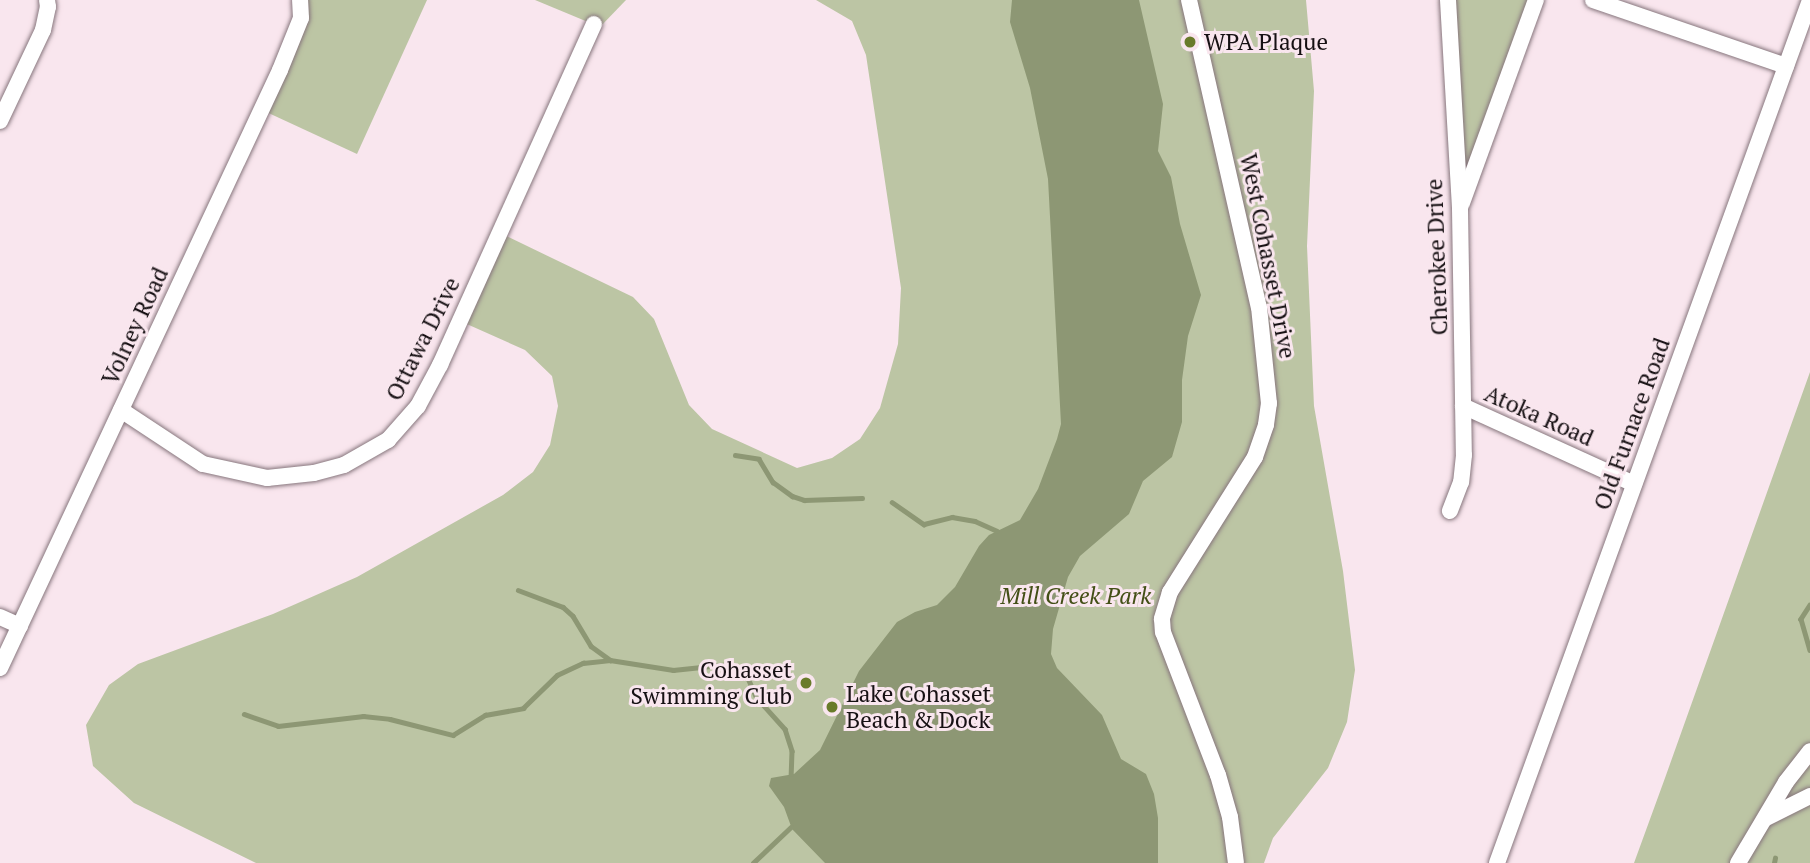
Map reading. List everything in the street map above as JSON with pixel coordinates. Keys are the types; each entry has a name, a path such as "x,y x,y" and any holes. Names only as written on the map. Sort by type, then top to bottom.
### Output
{"street":[{"path":"0,121 43,30 47,0"},
{"name":"Volney Road","path":"0,668 280,70 301,18 300,0"},
{"name":"West Cohasset Drive","path":"1189,0 1256,294 1269,383 1269,403 1266,425 1255,457 1171,592 1162,619 1163,632 1218,775 1230,817 1236,863"},
{"name":"Cherokee Drive","path":"1448,0 1460,209 1463,406 1463,469 1450,511"},
{"path":"1460,209 1536,0"},
{"path":"1592,0 1786,66"},
{"name":"Old Furnace Road","path":"1497,863 1810,0"},
{"name":"Ottawa Drive","path":"121,410 203,464 267,478 314,473 344,465 388,440 418,406 440,365 594,24"},
{"name":"Atoka Road","path":"1463,406 1634,484"},
{"path":"0,617 20,626"},
{"path":"1738,863 1786,782 1810,751"},
{"path":"1766,818 1797,800 1810,796"}],"green space":[{"path":"300,0 427,0 357,154 262,110"},
{"path":"535,0 626,0 600,27"},
{"name":"Mill Creek Park","path":"816,0 1306,0 1314,91 1307,246 1314,406 1343,571 1355,670 1347,722 1328,768 1273,838 1264,863 256,863 134,803 93,766 86,725 109,685 138,664 273,614 357,577 503,495 533,472 550,445 558,406 552,376 525,350 460,321 500,233 633,297 654,319 689,405 712,429 797,468 832,458 860,439 880,408 898,344 901,288 866,55 852,21"},
{"path":"1448,0 1536,0 1460,209"},
{"path":"1810,372 1810,863 1634,863 1665,778"}],"shaded area":[{"path":"1012,0 1139,0 1163,104 1158,151 1171,177 1180,224 1201,295 1188,336 1182,380 1182,422 1172,457 1143,481 1129,514 1080,556 1068,577 1053,629 1051,654 1057,668 1102,715 1121,759 1146,774 1154,794 1158,818 1158,863 825,863 792,829 784,807 769,786 771,778 794,774 820,750 859,671 897,622 915,612 937,605 955,587 979,546 989,535 1020,520 1038,489 1061,424 1048,179 1030,88 1010,22"}],"waterway":[{"path":"735,455 759,459 773,482 792,496 804,500 862,498"},
{"path":"892,502 924,524 952,517 975,521 997,531"},
{"path":"518,590 563,607 573,616 591,646 610,660"},
{"path":"1810,605 1801,619 1810,650"},
{"path":"244,714 278,726 363,716 390,719 453,735 485,715 523,708 557,675 583,663 610,660 673,670 730,664 747,676 757,698 785,729 792,751 791,774"},
{"path":"753,863 791,827"},
{"path":"1774,863 1775,858"}],"place":[{"name":"WPA Plaque","path":"1190,42"},
{"name":"Cohasset Swimming Club","path":"806,683"},
{"name":"Lake Cohasset Beach & Dock","path":"832,707"}]}
